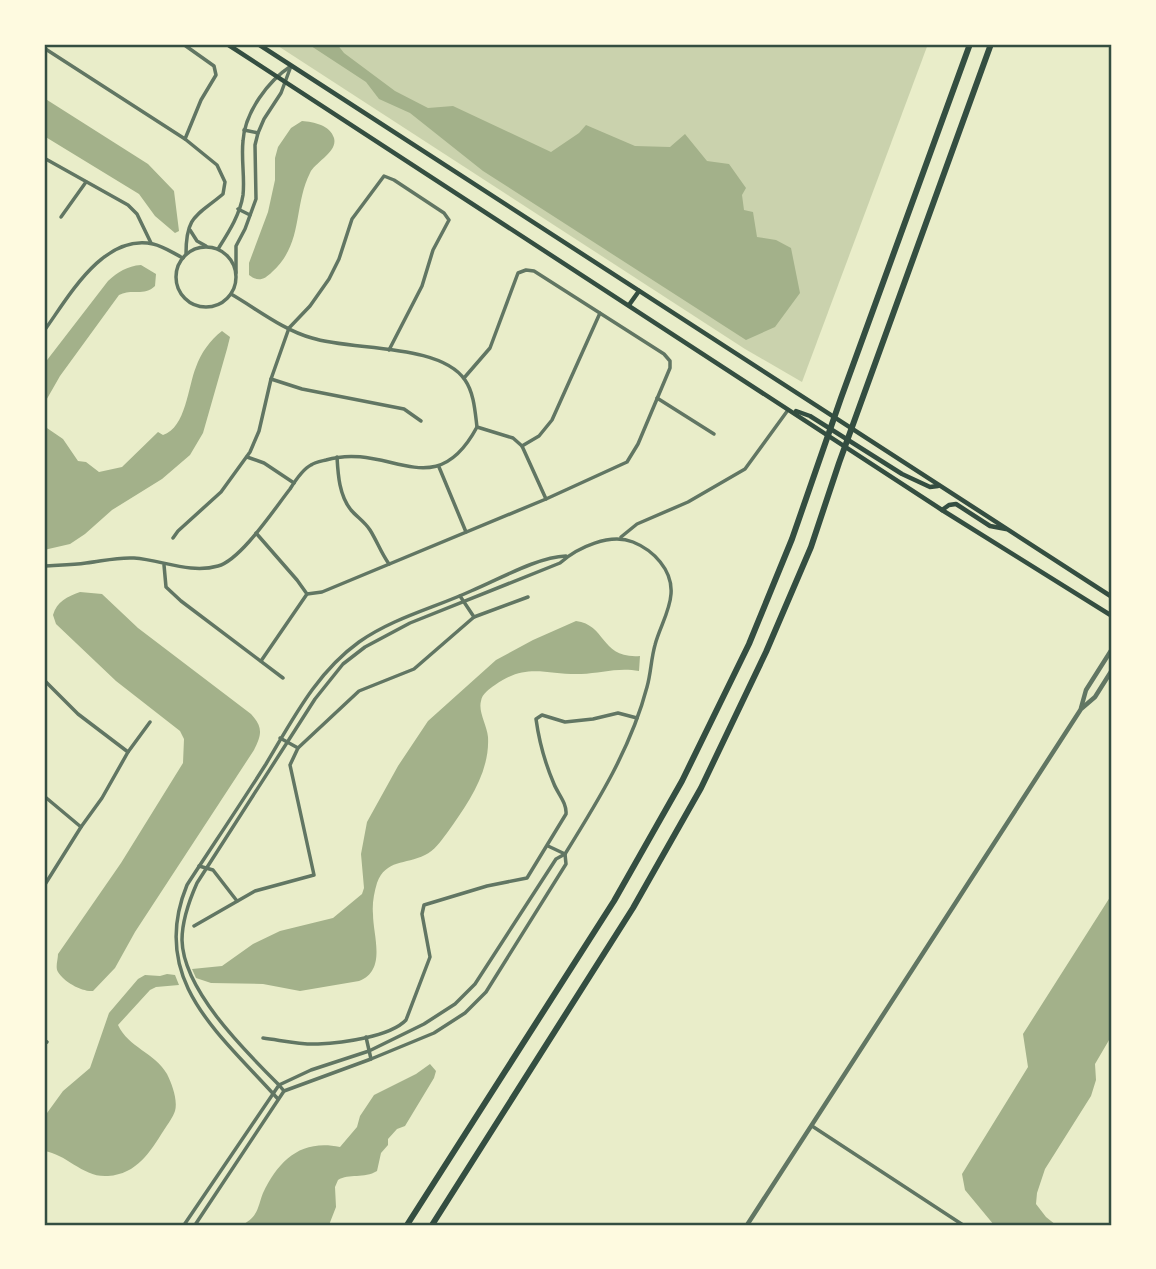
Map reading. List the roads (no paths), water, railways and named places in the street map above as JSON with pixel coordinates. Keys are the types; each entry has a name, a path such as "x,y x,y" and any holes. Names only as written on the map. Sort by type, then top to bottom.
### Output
{"highway":[{"path":"405,1225 614,901 682,781 749,643 792,539 821,452 970,44"},
{"path":"432,1225 634,908 701,788 766,652 806,559 991,44"}],"main road":[{"path":"227,44 942,510 1112,617"},
{"path":"258,44 1112,597"},
{"path":"629,305 639,291"},
{"path":"788,409 810,416 902,474 930,487 940,485"},
{"path":"942,510 949,505 956,505 990,526 1010,530"}],"street":[{"path":"183,44 214,66 216,75 201,100 185,139"},
{"path":"44,48 185,139 217,165 225,182 223,194 192,218 184,256 176,273 178,290 184,298 192,304 210,307 226,300 231,294 236,273 236,246 256,199 255,145 258,133 292,66"},
{"path":"218,249 232,226 243,196 244,130 251,114 276,76 292,66"},
{"path":"244,130 258,133"},
{"path":"44,164 46,159 128,205 152,244"},
{"path":"173,538 221,492 247,457 259,431 271,379 289,328 310,306 329,279 339,259 352,219 384,176 444,213 449,220 433,250 422,286 389,350"},
{"path":"61,217 86,181"},
{"path":"238,209 250,215"},
{"path":"189,228 197,241 226,255 236,273"},
{"path":"44,331 97,261 114,249 152,244 184,256"},
{"path":"184,256 193,250 208,247"},
{"path":"261,661 307,594 322,592 546,499 627,462 638,444 670,368 670,361 664,354 534,271 526,270 517,273 490,348 464,378"},
{"path":"44,566 88,563 110,558 137,558 191,568 218,567 229,561 256,533 311,465 337,457 365,457 421,468 439,467 456,456 469,442 477,427 471,390 464,378 451,366 434,359 389,350 343,346 310,338 231,294"},
{"path":"522,446 539,436 552,420 600,313"},
{"path":"271,379 302,389 404,409 421,421"},
{"path":"657,398 714,434"},
{"path":"284,1091 216,1016 197,986 188,966 182,941 186,910 207,868 315,699 343,664 384,636 560,563 568,556 604,540 621,537 637,524 688,502 745,469 788,409"},
{"path":"477,427 513,439 522,446 546,499"},
{"path":"247,457 264,463 294,483"},
{"path":"337,457 338,479 344,497 371,532 389,564"},
{"path":"439,467 466,532"},
{"path":"256,533 307,594"},
{"path":"184,1225 272,1092 311,1070 369,1051 424,1024 455,1004 475,984 556,859 565,854 606,788 638,718 648,685 654,646 671,594 667,570 646,547 621,537"},
{"path":"278,1099 199,1011 187,990 179,969 175,934 179,905 187,885 267,762 279,738 331,665 360,642 406,617 545,560 568,556"},
{"path":"164,565 166,587 284,678"},
{"path":"460,596 474,617"},
{"path":"194,926 255,891 314,875 290,765 298,748 359,691 414,669 474,617 528,597"},
{"path":"1081,709 1086,690 1112,649"},
{"path":"747,1225 1081,709 1095,697 1112,670"},
{"path":"44,680 78,715 128,752"},
{"path":"262,1038 316,1044 366,1037 399,1027 406,1020 430,957 422,914 424,905 487,886 527,878 566,814 567,808 550,774 536,719 542,715 565,722 618,713 638,718"},
{"path":"44,886 102,798 128,752 150,722"},
{"path":"279,738 298,748"},
{"path":"44,796 81,827"},
{"path":"547,845 565,854"},
{"path":"195,1225 284,1091 434,1033 465,1013 486,992 565,864 565,854"},
{"path":"199,866 214,870 237,901"},
{"path":"366,1037 371,1059"},
{"path":"811,1126 963,1225"}]}
